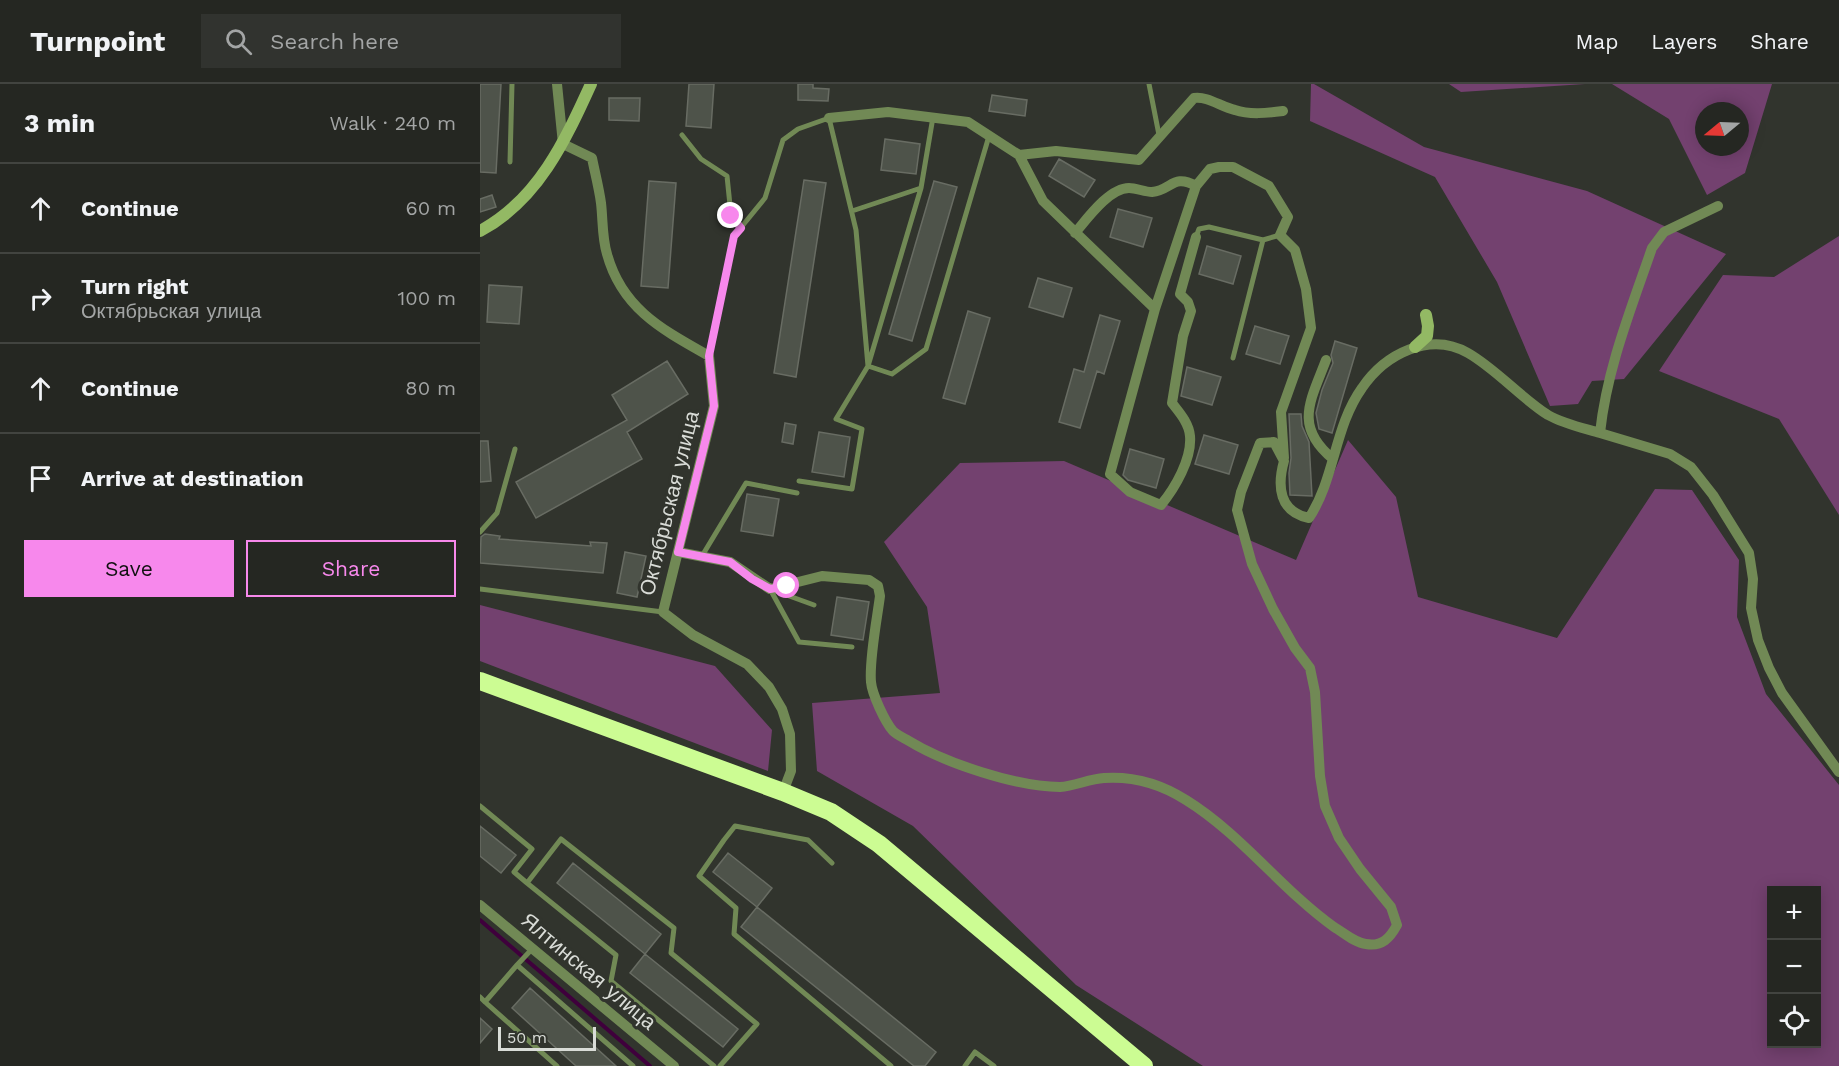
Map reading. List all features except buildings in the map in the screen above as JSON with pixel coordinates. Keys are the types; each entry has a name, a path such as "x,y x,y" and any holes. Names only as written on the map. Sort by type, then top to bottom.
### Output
{"highway":[{"path":"480,681 783,792 831,812 879,844 1144,1066"}],"main road":[{"path":"481,229 507,213 534,187 563,144 591,84"},
{"path":"1415,347 1427,336 1426,315"}],"street":[{"path":"557,84 563,144 592,158 600,198 606,254 624,292 643,315 669,334 709,356"},
{"path":"1019,155 1056,150 1139,160 1194,98 1202,97 1236,111 1264,113 1283,111"},
{"path":"829,118 888,112 968,122 1019,155 1043,201 1155,309"},
{"path":"1196,237 1180,294 1188,302 1191,311 1183,336 1172,403 1184,417 1190,436 1185,465 1173,491 1161,506 1130,492 1110,474 1155,309 1196,186 1210,170 1219,167 1233,167 1269,186 1288,217 1280,235 1295,250 1306,289 1311,328 1281,412 1284,461 1280,478 1284,502 1296,516 1309,518 1318,505 1346,418 1361,388 1375,373 1396,354 1415,347 1438,344 1468,352 1549,415 1572,425 1670,454 1691,467 1713,495 1749,553 1753,579 1751,608 1758,640 1769,668 1782,693 1839,772"},
{"path":"1076,233 1104,200 1126,188 1153,192 1178,180 1196,186"},
{"path":"1600,433 1604,398 1613,363 1652,248 1664,232 1718,206"},
{"name":"Октябрьская улица","path":"709,356 714,406 663,612 693,635 747,664 770,687 782,709 790,735 791,771 783,792"},
{"path":"1326,360 1311,400 1309,427 1321,449 1333,459"},
{"path":"678,552 730,562 770,589 822,576 869,580 878,586 880,596 871,683 878,703 894,732 922,749 961,765 1029,784 1061,787 1103,778 1146,781 1171,791 1202,810 1320,916 1356,941 1365,944 1379,944 1391,938 1397,925 1391,907 1360,869 1339,838 1325,806 1320,776 1316,692 1310,668 1295,648 1273,609 1252,564 1237,510 1241,492 1260,443 1274,442 1284,461"},
{"name":"Ялтинская улица","path":"480,905 674,1066"}],"lane":[{"path":"510,162 512,84"},
{"path":"1149,84 1160,137"},
{"path":"799,481 852,489 862,429 836,420 868,366 921,188 933,117"},
{"path":"709,356 734,236 765,198 783,140 798,129 829,118 856,230 868,366"},
{"path":"682,135 701,159 727,176 731,216 741,228"},
{"path":"868,366 892,374 927,349 988,136"},
{"path":"852,211 921,188"},
{"path":"1196,237 1199,229 1209,227 1263,240 1280,235"},
{"path":"1233,358 1263,240"},
{"path":"480,532 497,513 515,449"},
{"path":"702,556 746,483 797,493"},
{"path":"480,589 663,612"},
{"path":"770,589 814,605"},
{"path":"770,589 799,642 852,647"},
{"path":"480,806 531,849 514,872 616,955 611,981 714,1066"},
{"path":"832,863 808,840 735,826 699,876 736,908 734,934 891,1066"},
{"path":"527,883 561,839 674,928 671,953 757,1023 720,1066"},
{"path":"485,1002 532,949"},
{"path":"517,965 633,1066"},
{"path":"480,997 557,1066"},
{"path":"964,1066 975,1052 994,1066"}],"shaded area":[{"path":"1311,84 1424,147 1587,191 1726,254 1624,379 1592,381 1578,404 1550,406 1497,282 1435,177 1310,121"},
{"path":"1449,84 1585,84 1461,92"},
{"path":"1612,84 1772,84 1745,173 1707,195 1669,119"},
{"path":"1839,236 1839,515 1779,419 1659,371 1723,275 1774,277"},
{"path":"1348,440 1396,497 1418,597 1557,638 1655,489 1692,490 1739,560 1737,617 1766,694 1839,785 1839,1066 1203,1066 1076,985 913,826 817,771 812,703 940,693 927,607 884,542 960,463 1064,461 1296,560"},
{"path":"480,605 715,666 772,730 768,771 480,661"}],"waterway":[{"path":"480,920 650,1066"}],"route":[{"path":"731,216 741,228 734,236 709,356 714,406 678,552 730,562 770,589 787,586"}]}
